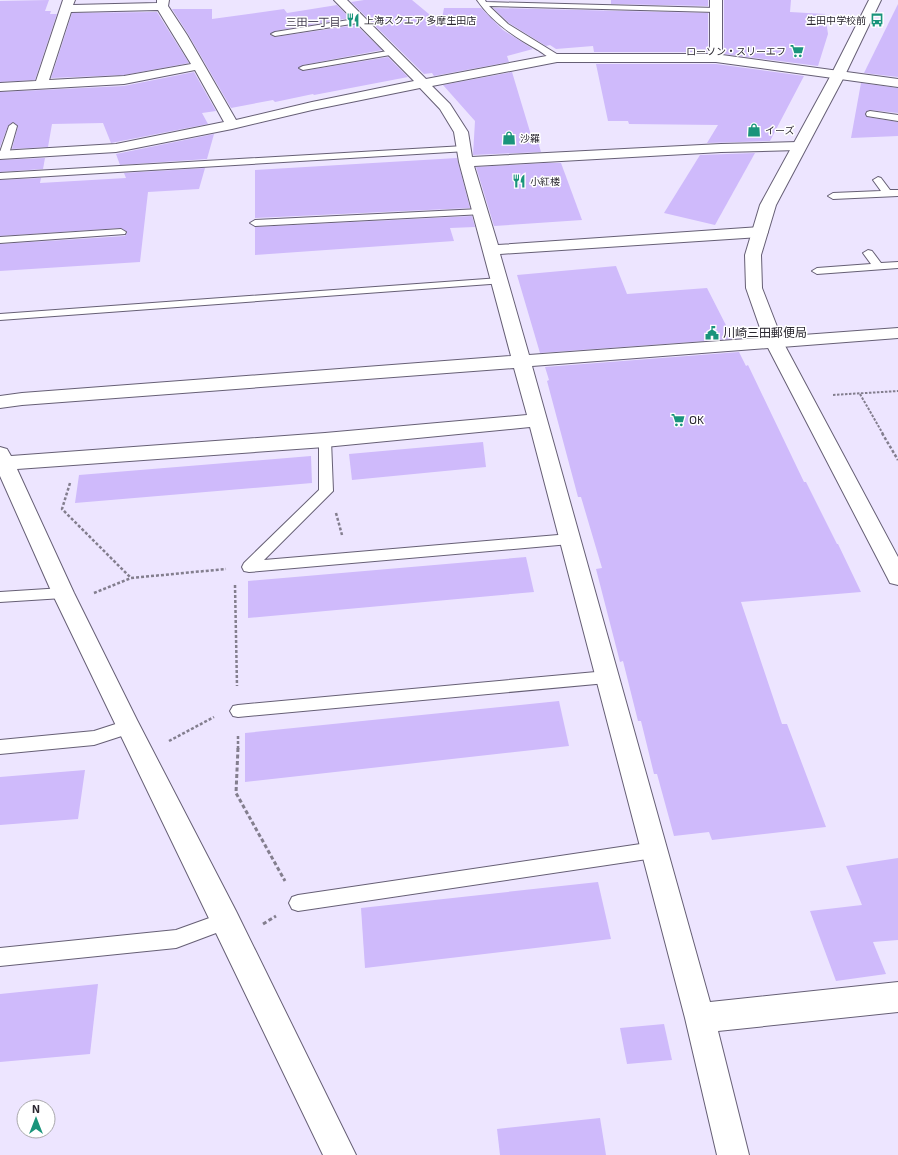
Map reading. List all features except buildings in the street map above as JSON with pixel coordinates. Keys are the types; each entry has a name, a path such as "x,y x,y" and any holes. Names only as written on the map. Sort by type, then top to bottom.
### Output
{"street":[{"path":"340,0 393,52 444,107 461,132 465,156 480,212 492,250 700,1018 733,1155"},
{"path":"875,0 838,75 798,146 768,205 753,255 754,288 774,342 898,577"},
{"path":"41,85 68,4 162,3 232,125"},
{"path":"716,5 716,58"},
{"path":"2,154 116,148 232,125 312,106 557,58 716,58 898,83"},
{"path":"0,87 124,80 198,66"},
{"path":"465,156 798,146"},
{"path":"492,250 760,232"},
{"path":"0,402 22,399 898,333"},
{"path":"340,1155 231,930 142,756 65,598 2,458 77,458 325,440 538,420"},
{"path":"700,1018 898,997"}],"lane":[{"path":"482,2 716,5"},
{"path":"482,2 491,14 510,29 557,58"},
{"path":"275,34 361,20"},
{"path":"303,68 393,52"},
{"path":"870,114 898,118"},
{"path":"2,154 13,126"},
{"path":"0,176 465,156"},
{"path":"878,180 887,194"},
{"path":"833,196 898,193"},
{"path":"255,223 480,212"},
{"path":"0,240 121,232"},
{"path":"868,253 878,267"},
{"path":"817,271 898,265"},
{"path":"0,317 500,281"},
{"path":"249,567 326,491 325,440"},
{"path":"249,567 570,539"},
{"path":"0,597 65,598"},
{"path":"238,711 607,677"},
{"path":"0,747 94,738 128,727"},
{"path":"298,903 654,850"},
{"path":"0,957 176,939 231,930"}],"path":[{"path":"826,395 898,391"},
{"path":"860,394 898,460"},
{"path":"77,458 62,510 131,578"},
{"path":"326,491 335,507 348,558"},
{"path":"65,598 131,578 249,567"},
{"path":"231,930 298,903 236,793 238,711 235,642 235,568"},
{"path":"142,756 221,713 238,711"}],"place":[{"name":"上海スクエア 多摩生田店","path":"353,20"},
{"name":"生田中学校前","path":"877,20"},
{"name":"ローソン・スリーエフ","path":"797,51"},
{"name":"イーズ","path":"754,130"},
{"name":"沙羅","path":"509,138"},
{"name":"小紅楼","path":"519,181"},
{"name":"川崎三田郵便局","path":"712,333"},
{"name":"OK","path":"678,420"}],"district":[{"name":"三田一丁目","path":"313,22"}]}
